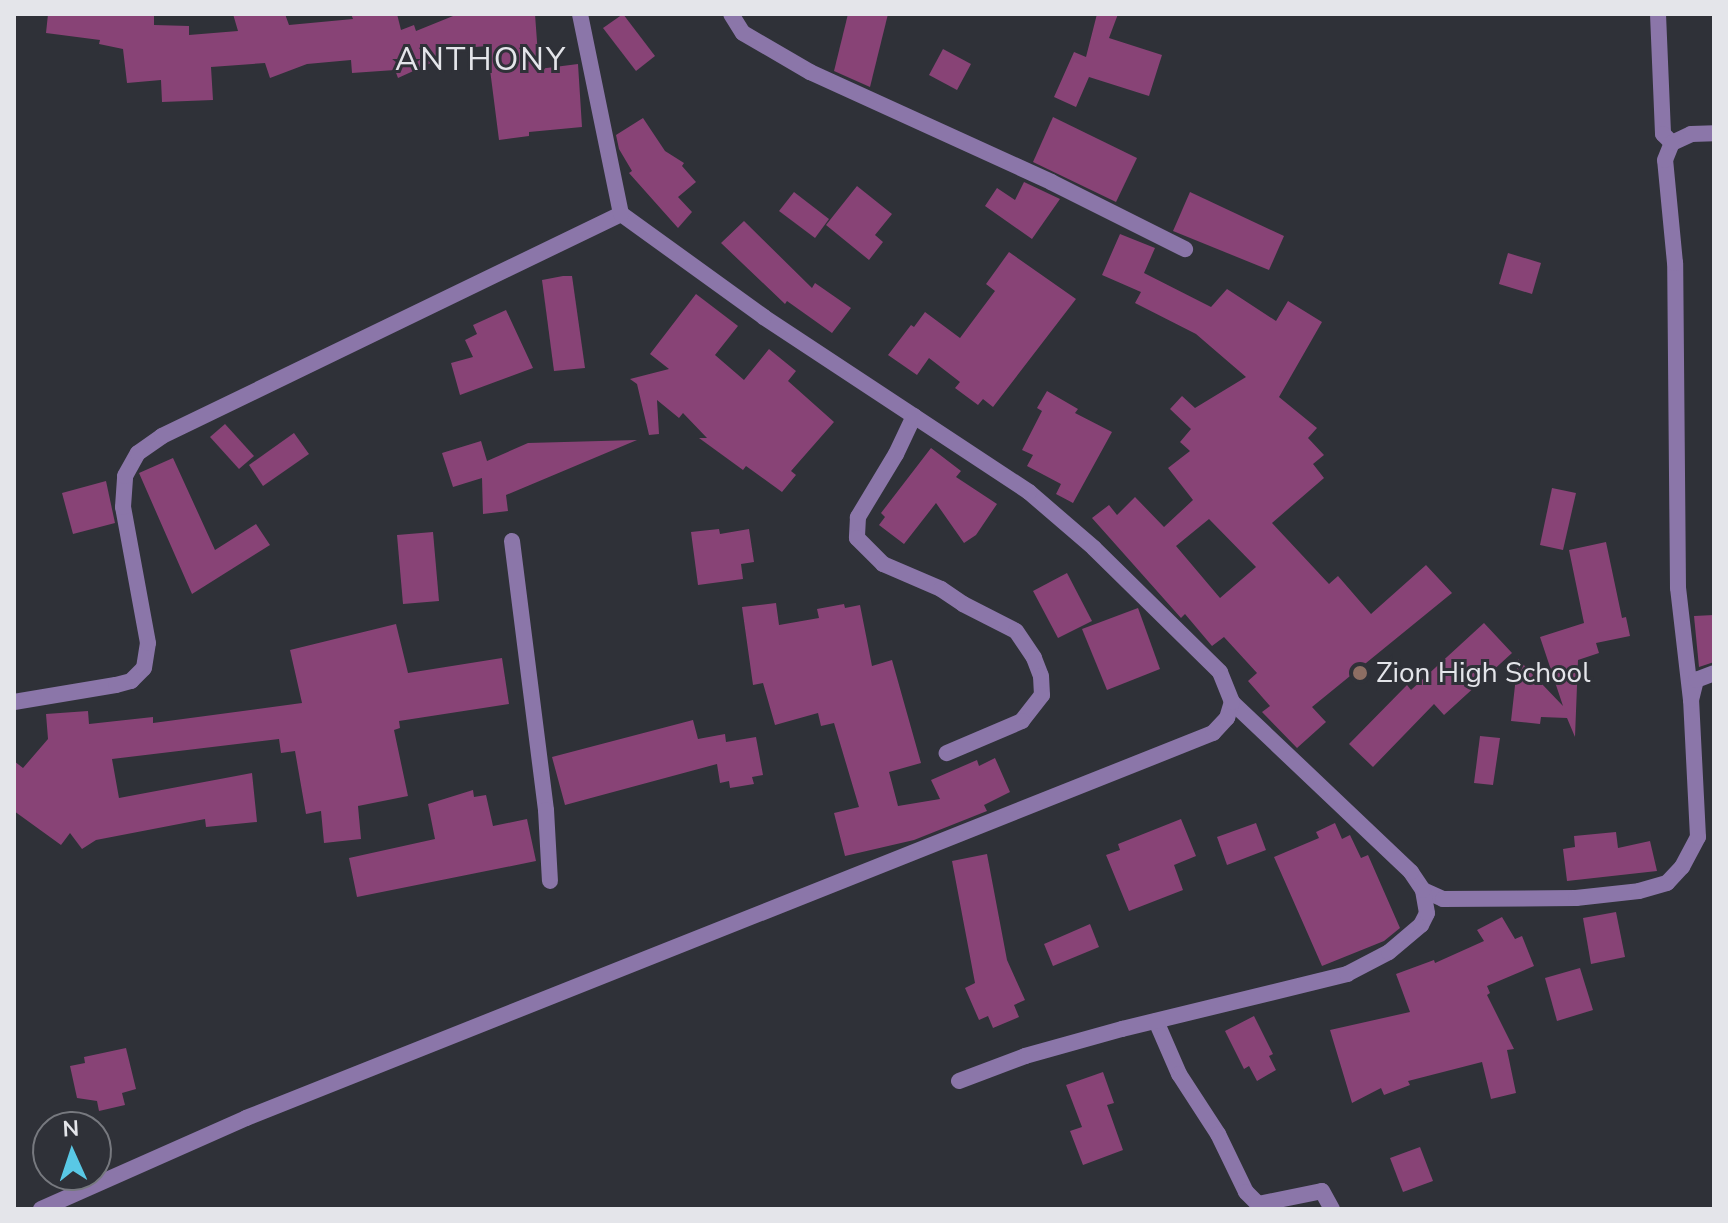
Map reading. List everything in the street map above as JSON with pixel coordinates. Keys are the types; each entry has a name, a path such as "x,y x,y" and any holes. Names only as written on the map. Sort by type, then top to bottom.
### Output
{"street":[{"path":"580,14 621,214 764,317 1029,492 1094,548 1220,672 1232,702 1411,872 1423,890 1427,913 1421,925 1389,952 1347,974 1025,1056 959,1081"},
{"path":"731,14 743,33 810,72 1051,182 1185,249"},
{"path":"1658,14 1663,134 1672,143"},
{"path":"1423,890 1443,899 1576,898 1639,891 1667,883 1682,867 1698,837 1691,700 1678,588 1680,501 1675,263 1665,160 1672,143 1691,134 1714,133"},
{"path":"14,702 124,683 131,681 144,668 148,643 123,507 125,476 138,453 162,436 621,214"},
{"path":"914,416 896,454 858,517 857,538 883,564 941,589 1016,631 1034,658 1041,676 1042,695 1022,721 947,753"},
{"path":"512,541 546,810 550,881"},
{"path":"1691,700 1696,680 1714,673"},
{"path":"41,1209 260,1112 1213,733 1227,718 1232,702"},
{"path":"1156,1021 1179,1074 1218,1134 1246,1192 1258,1204 1322,1191 1332,1209"}],"building":[{"path":"48,14 154,14 154,25 189,26 189,35 238,31 233,14 285,14 289,25 353,19 351,14 397,14 401,30 414,25 416,31 458,14 535,14 539,69 578,64 582,127 529,132 529,136 499,140 487,46 441,50 444,57 398,78 395,70 352,73 351,60 307,64 270,78 265,63 211,67 213,100 162,102 161,80 127,83 123,49 99,44 100,40 46,33"},
{"path":"623,14 655,56 636,71 603,28"},
{"path":"848,14 888,14 870,87 834,71"},
{"path":"1097,14 1118,14 1109,38 1162,55 1149,96 1089,77 1076,107 1054,97 1074,52 1086,57"},
{"path":"943,49 971,64 957,90 929,75"},
{"path":"1053,117 1137,158 1116,202 1033,162"},
{"path":"643,118 665,151 684,163 682,166 696,182 678,197 692,212 678,228 629,173 632,171 619,149 616,135"},
{"path":"1024,182 1060,199 1032,239 985,206 997,188 1015,200"},
{"path":"857,186 892,214 875,235 883,242 869,260 826,225"},
{"path":"794,192 829,219 815,238 779,211"},
{"path":"1190,192 1284,236 1269,270 1173,231"},
{"path":"744,221 812,288 815,283 851,308 832,333 787,301 785,304 721,243"},
{"path":"1120,234 1155,248 1144,273 1211,307 1227,289 1276,321 1288,301 1322,322 1279,397 1317,428 1308,438 1324,455 1313,464 1324,478 1272,523 1329,584 1338,576 1371,614 1426,565 1452,593 1312,707 1326,722 1297,748 1262,712 1270,706 1248,681 1257,673 1224,637 1212,646 1185,614 1181,618 1092,518 1109,505 1117,515 1135,497 1164,527 1193,500 1168,468 1190,451 1180,442 1191,429 1170,409 1182,396 1195,408 1246,377 1196,334 1135,303 1141,292 1102,275","holes":["1209,519 1256,567 1220,598 1176,546"]},
{"path":"1009,252 1076,299 993,407 983,399 978,405 955,388 960,382 929,358 917,375 888,355 925,312 960,338 995,291 986,284"},
{"path":"1508,253 1541,263 1532,294 1499,284"},
{"path":"572,276 585,368 554,371 542,280"},
{"path":"696,294 738,326 715,355 744,380 769,349 796,371 788,381 834,422 791,471 796,475 782,492 746,466 743,470 699,438 707,438 683,413 679,418 657,400 659,434 649,435 637,384 630,379 669,369 650,354"},
{"path":"506,310 533,368 460,395 451,363 473,357 465,340 477,334 473,325"},
{"path":"1047,391 1078,409 1075,413 1112,432 1073,503 1056,494 1061,484 1027,466 1033,455 1022,450 1042,411 1037,408"},
{"path":"225,424 254,456 239,469 210,437"},
{"path":"294,433 309,454 263,486 249,465"},
{"path":"637,440 506,495 508,511 483,514 482,478 453,487 442,453 481,441 487,461 528,443"},
{"path":"931,448 961,471 956,477 997,504 976,535 964,543 936,503 904,544 879,525 885,517 881,513"},
{"path":"173,458 215,550 256,524 270,545 192,594 139,473"},
{"path":"106,481 115,523 73,534 62,493"},
{"path":"1552,488 1576,493 1563,550 1540,545"},
{"path":"719,529 720,534 749,529 754,562 741,564 743,579 698,585 691,532"},
{"path":"433,532 439,601 403,604 397,535"},
{"path":"1606,542 1622,618 1626,617 1630,636 1596,643 1599,653 1578,660 1575,737 1567,718 1541,717 1540,724 1511,721 1518,659 1563,706 1540,637 1584,623 1569,550"},
{"path":"1067,573 1092,621 1058,638 1033,591"},
{"path":"776,603 779,625 819,618 817,609 844,604 845,608 860,605 872,666 892,660 921,763 889,772 898,806 940,799 931,780 977,760 979,766 995,758 1010,792 984,805 987,811 914,840 845,856 834,813 859,807 834,723 821,726 818,713 775,725 763,683 753,685 742,607"},
{"path":"1138,608 1160,669 1107,690 1082,629"},
{"path":"1714,615 1714,662 1699,667 1694,616"},
{"path":"1484,623 1512,653 1444,715 1434,704 1373,767 1349,744 1407,685 1411,690"},
{"path":"396,624 408,673 502,658 509,704 399,721 400,728 394,730 408,796 358,806 361,839 324,843 321,811 306,814 295,751 281,753 279,739 112,759 119,798 252,773 257,822 206,827 205,819 96,840 82,849 70,833 61,845 14,811 14,761 23,768 48,739 46,714 88,711 89,724 153,717 153,723 302,703 290,650"},
{"path":"693,720 698,739 725,734 726,742 756,737 763,775 752,777 754,784 730,788 729,781 720,783 717,764 565,805 552,757"},
{"path":"1480,736 1500,738 1493,785 1474,783"},
{"path":"473,790 474,797 486,795 493,826 527,819 536,861 357,897 349,858 435,839 428,804"},
{"path":"1181,819 1196,856 1174,865 1183,890 1129,911 1106,855 1120,850 1118,844"},
{"path":"1256,823 1266,850 1227,865 1217,837"},
{"path":"1335,823 1342,839 1350,835 1361,858 1368,855 1400,928 1384,941 1322,966 1274,857 1319,838 1316,832"},
{"path":"1616,832 1618,848 1650,841 1657,871 1567,881 1563,849 1575,847 1574,836"},
{"path":"987,854 1007,960 1025,1000 1014,1005 1019,1017 993,1028 988,1016 979,1020 965,988 975,983 952,861"},
{"path":"1616,912 1625,957 1591,964 1583,918"},
{"path":"1502,917 1515,939 1522,936 1534,966 1487,986 1490,993 1487,995 1514,1049 1507,1050 1516,1093 1491,1099 1482,1062 1408,1081 1410,1085 1384,1095 1381,1088 1352,1103 1330,1030 1410,1012 1396,974 1434,960 1435,963 1484,941 1477,930"},
{"path":"1090,924 1099,947 1053,966 1044,944"},
{"path":"1580,968 1593,1010 1557,1021 1545,978"},
{"path":"1254,1016 1273,1054 1269,1056 1276,1070 1257,1081 1249,1066 1244,1069 1225,1031"},
{"path":"126,1048 136,1089 122,1093 125,1105 99,1111 97,1101 77,1098 70,1066 85,1063 84,1057"},
{"path":"1103,1072 1114,1103 1107,1105 1123,1150 1083,1165 1070,1131 1082,1127 1066,1085"},
{"path":"1420,1147 1433,1181 1403,1192 1390,1158"}],"place":[{"name":"Zion High School","path":"1360,673"}],"district":[{"name":"ANTHONY","path":"481,60"}]}
